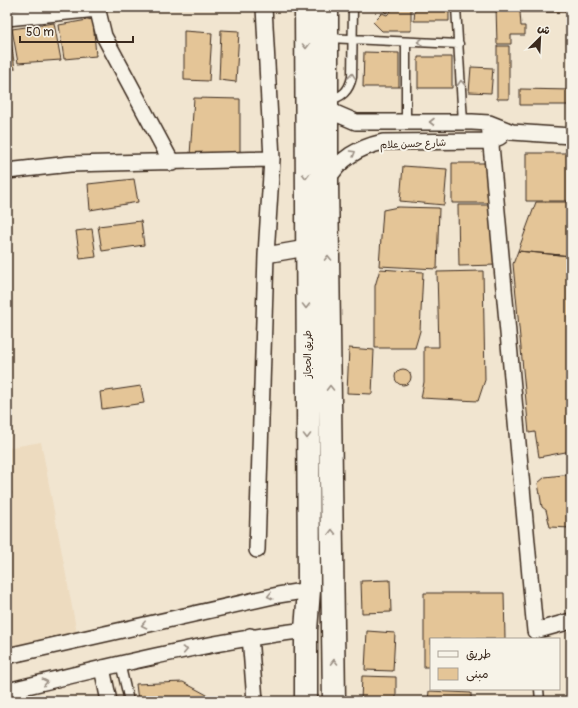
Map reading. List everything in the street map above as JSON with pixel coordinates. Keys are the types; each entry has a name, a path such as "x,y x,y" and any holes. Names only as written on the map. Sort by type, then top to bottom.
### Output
{"main road":[{"name":"طريق الحجاز","path":"306,7 306,248 309,590 306,630 306,701"},
{"path":"327,7 327,181 334,701"}],"street":[{"path":"257,550 266,255 272,159 264,7"},
{"path":"14,14 97,8 104,36 172,163"},
{"name":"شارع حسن علام","path":"327,103 335,113 356,122 489,123 512,132 571,136"},
{"path":"489,123 536,635 571,621"},
{"name":"شارع حسن علام","path":"327,181 333,170 350,154 366,146 383,142 490,141 512,132"},
{"path":"7,171 70,164 172,163 272,159"},
{"path":"266,255 306,248"},
{"path":"7,656 278,595 309,590"},
{"path":"7,691 120,663 250,636 306,630"},
{"path":"250,636 255,701"},
{"path":"102,668 108,701"}],"lane":[{"path":"327,103 342,95 351,84 353,7"},
{"path":"456,7 462,122"},
{"path":"327,38 459,44"},
{"path":"406,42 406,122"},
{"path":"120,663 129,701"},
{"path":"540,690 540,701"}],"shaded area":[{"path":"41,442 79,644 7,657 7,448"}],"building":[{"path":"380,7 393,7 386,13"},
{"path":"395,7 411,7 411,31 382,31 373,22 382,13 387,15"},
{"path":"415,7 449,7 449,21 414,21"},
{"path":"496,7 571,7 571,12 520,12 521,26 525,26 525,35 511,35 511,44 497,44"},
{"path":"93,19 96,56 64,59 59,25"},
{"path":"54,23 61,60 18,63 12,29"},
{"path":"7,27 9,27 15,69 7,70"},
{"path":"221,30 239,31 236,82 219,80"},
{"path":"184,31 212,33 209,81 184,80"},
{"path":"497,46 509,46 509,99 497,99"},
{"path":"364,52 399,53 399,87 363,87"},
{"path":"418,57 452,57 452,88 418,88"},
{"path":"471,67 493,68 491,93 469,92"},
{"path":"520,89 571,90 571,105 520,105"},
{"path":"194,98 240,99 240,160 190,155"},
{"path":"526,153 571,153 571,201 526,201"},
{"path":"452,163 490,163 490,203 452,203"},
{"path":"403,166 447,169 444,205 400,201"},
{"path":"134,179 138,202 90,210 88,184"},
{"path":"536,202 571,202 571,256 518,251"},
{"path":"458,205 495,205 497,265 459,266"},
{"path":"398,207 439,208 437,269 379,266 383,210"},
{"path":"141,221 144,245 102,251 98,226"},
{"path":"92,229 96,257 80,259 76,231"},
{"path":"518,251 571,256 571,451 539,457 535,432 529,433 513,264"},
{"path":"380,269 423,272 420,331 415,348 375,348 375,286"},
{"path":"483,271 485,380 478,401 421,398 424,382 424,347 439,347 437,272"},
{"path":"349,348 374,350 372,394 347,393"},
{"path":"400,369 406,369 411,374 409,383 406,385 400,385 395,380 395,374"},
{"path":"141,386 144,403 102,409 100,392"},
{"path":"7,467 11,494 7,495"},
{"path":"563,475 571,476 571,528 550,527 546,510 542,507 538,483 545,477"},
{"path":"390,580 391,612 362,613 361,581"},
{"path":"424,593 504,593 505,638 430,638 430,667 424,667"},
{"path":"367,631 395,633 393,671 365,670"},
{"path":"218,646 220,652 195,657 193,650"},
{"path":"156,659 158,665 133,670 132,662"},
{"path":"362,676 396,677 396,701 361,701"},
{"path":"183,682 207,695 208,701 138,701 136,684"},
{"path":"429,691 471,693 471,701 428,701"}]}
